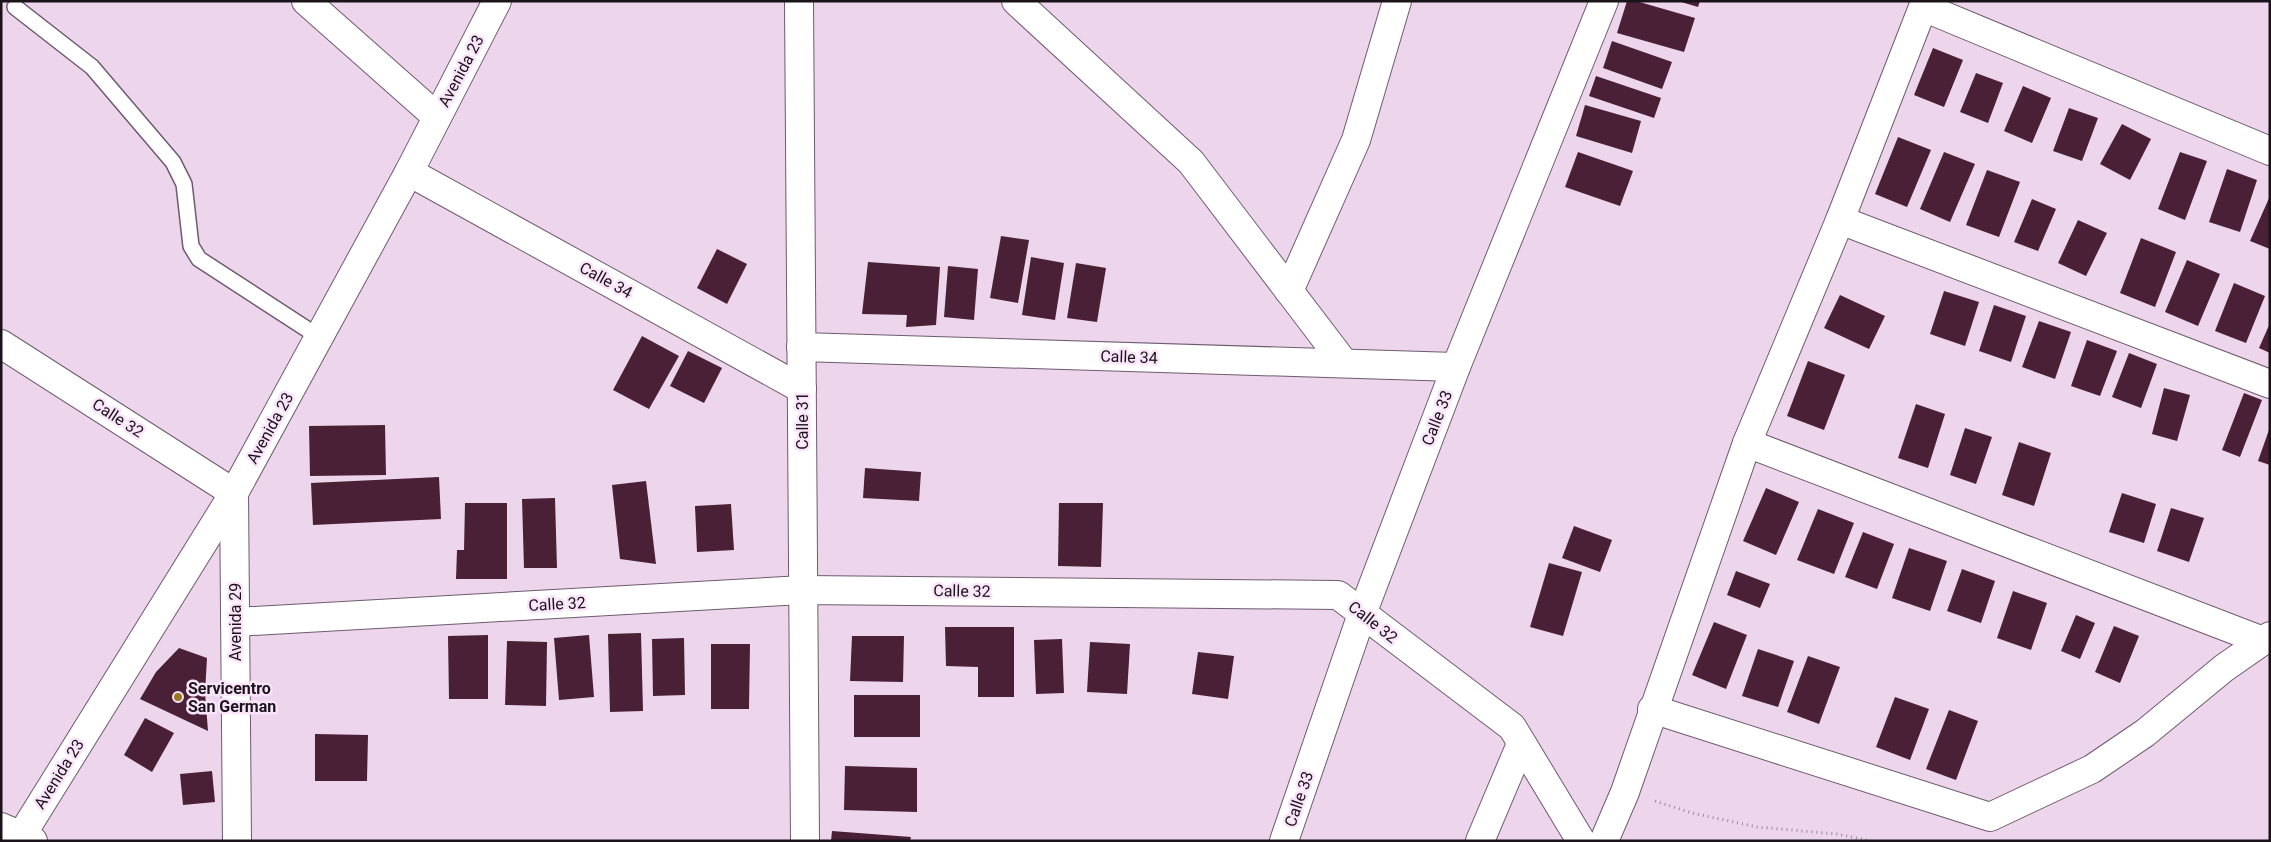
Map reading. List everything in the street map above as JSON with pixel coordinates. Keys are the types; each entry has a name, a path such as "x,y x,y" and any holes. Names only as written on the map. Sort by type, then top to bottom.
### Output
{"street":[{"path":"306,1 437,117"},
{"name":"Avenida 23","path":"18,836 234,493 410,172 497,1"},
{"name":"Calle 31","path":"799,1 805,841"},
{"path":"1016,1 1191,162 1344,363"},
{"path":"1289,291 1356,140 1398,1"},
{"name":"Calle 33","path":"1284,841 1362,614 1456,367 1604,1"},
{"path":"1604,841 1625,792 1652,709 1747,443 1840,220 1923,7 2270,151"},
{"name":"Calle 34","path":"410,172 802,389"},
{"path":"1840,220 2270,384"},
{"name":"Calle 32","path":"1,344 234,493"},
{"name":"Calle 34","path":"801,347 1456,367"},
{"path":"1747,443 2266,639"},
{"name":"Avenida 29","path":"234,493 237,841"},
{"name":"Calle 32","path":"235,622 803,590 1338,595 1512,727 1581,841"},
{"path":"1652,709 1990,817 2092,769 2145,733 2224,668 2266,639"},
{"path":"1480,841 1521,744"}],"lane":[{"path":"15,7 92,66 173,162 184,184 191,246 199,259 319,337"}],"path":[{"path":"1625,792 1692,813 1757,828 1837,834 1870,841"}],"building":[{"path":"1627,1 1636,1 1695,18 1684,52 1617,33"},
{"path":"1678,1 1700,1 1698,7"},
{"path":"1612,41 1672,62 1662,89 1603,68"},
{"path":"1933,48 1963,60 1944,107 1914,95"},
{"path":"1976,73 2003,83 1988,123 1960,112"},
{"path":"1596,76 1661,98 1654,118 1589,96"},
{"path":"2023,86 2051,98 2032,143 2004,131"},
{"path":"1585,105 1641,121 1632,153 1576,136"},
{"path":"2069,108 2098,118 2082,161 2053,151"},
{"path":"2122,124 2151,139 2130,180 2100,164"},
{"path":"1898,137 1931,150 1907,207 1875,194"},
{"path":"1578,152 1633,171 1620,206 1565,187"},
{"path":"1944,152 1975,164 1950,222 1920,209"},
{"path":"2180,152 2207,161 2185,220 2158,209"},
{"path":"2227,169 2257,180 2240,232 2209,222"},
{"path":"1987,170 2020,182 1999,237 1966,225"},
{"path":"2270,196 2270,249 2250,241"},
{"path":"2032,199 2056,209 2038,251 2014,242"},
{"path":"2078,220 2107,233 2086,276 2058,263"},
{"path":"1001,236 1029,240 1018,303 990,298"},
{"path":"2141,238 2176,252 2155,307 2120,293"},
{"path":"717,249 747,264 727,304 697,288"},
{"path":"1031,257 1064,263 1055,320 1022,315"},
{"path":"2187,260 2220,274 2198,326 2165,312"},
{"path":"868,262 940,267 936,325 906,327 907,315 862,314"},
{"path":"1076,263 1106,268 1097,322 1067,318"},
{"path":"948,266 978,269 974,320 944,317"},
{"path":"2234,283 2265,296 2246,343 2215,331"},
{"path":"1944,291 1979,302 1965,346 1930,334"},
{"path":"1840,295 1885,316 1869,349 1824,328"},
{"path":"1994,305 2026,316 2011,362 1979,351"},
{"path":"2039,321 2071,332 2055,379 2022,367"},
{"path":"2270,323 2270,353 2259,348"},
{"path":"642,336 679,356 649,409 613,390"},
{"path":"2087,340 2117,351 2100,396 2071,386"},
{"path":"688,351 722,368 704,403 670,386"},
{"path":"2129,353 2157,364 2141,408 2112,397"},
{"path":"1808,361 1845,375 1824,430 1787,416"},
{"path":"2164,388 2190,395 2177,441 2152,434"},
{"path":"2244,393 2262,400 2240,457 2222,450"},
{"path":"1916,404 1945,414 1928,468 1898,458"},
{"path":"385,425 386,475 310,476 309,426"},
{"path":"2270,427 2270,465 2258,461"},
{"path":"1965,428 1992,437 1976,484 1950,475"},
{"path":"2019,442 2051,453 2034,506 2002,495"},
{"path":"865,468 921,472 919,501 863,498"},
{"path":"439,477 441,519 313,525 311,483"},
{"path":"646,481 656,564 620,559 612,485"},
{"path":"1766,488 1799,502 1776,555 1743,541"},
{"path":"2122,493 2156,504 2144,543 2109,532"},
{"path":"555,498 557,568 524,568 522,499"},
{"path":"465,503 507,503 507,579 456,579 457,550 464,550"},
{"path":"1059,503 1103,503 1101,567 1058,566"},
{"path":"731,504 734,550 697,552 695,506"},
{"path":"2171,508 2204,518 2189,562 2157,551"},
{"path":"1818,509 1854,523 1834,574 1797,560"},
{"path":"1574,526 1612,540 1600,572 1562,558"},
{"path":"1863,532 1894,544 1877,589 1845,577"},
{"path":"1909,548 1947,561 1930,611 1892,598"},
{"path":"1549,563 1582,572 1563,636 1530,627"},
{"path":"1962,569 1995,581 1981,623 1947,611"},
{"path":"1736,571 1770,584 1760,608 1727,595"},
{"path":"2013,591 2047,603 2031,650 1997,638"},
{"path":"2076,615 2095,623 2080,659 2061,651"},
{"path":"1714,622 1747,635 1726,689 1692,675"},
{"path":"2114,626 2139,636 2120,683 2095,672"},
{"path":"945,627 1014,627 1014,697 978,697 978,667 946,666"},
{"path":"641,633 643,711 610,712 608,634"},
{"path":"488,635 488,699 449,699 448,636"},
{"path":"589,635 594,697 559,700 554,638"},
{"path":"852,636 904,636 903,682 850,681"},
{"path":"684,638 685,695 653,696 652,639"},
{"path":"1062,639 1064,693 1036,694 1034,640"},
{"path":"507,641 547,642 546,706 505,705"},
{"path":"1090,642 1130,644 1127,694 1087,692"},
{"path":"711,644 750,644 749,709 711,709"},
{"path":"179,648 207,658 205,693 208,731 140,699 156,672"},
{"path":"1758,649 1794,661 1778,707 1742,696"},
{"path":"1198,652 1234,656 1228,699 1192,694"},
{"path":"1808,656 1840,667 1819,724 1787,712"},
{"path":"854,695 920,695 920,737 854,737"},
{"path":"1895,697 1929,709 1910,760 1876,747"},
{"path":"1949,710 1978,721 1956,780 1926,769"},
{"path":"145,718 174,733 152,772 124,755"},
{"path":"315,734 368,735 367,781 315,781"},
{"path":"845,766 917,768 917,812 844,810"},
{"path":"212,771 215,802 183,805 180,774"},
{"path":"832,831 911,837 910,841 831,841"}],"place":[{"name":"Servicentro San German","path":"178,697"}]}
